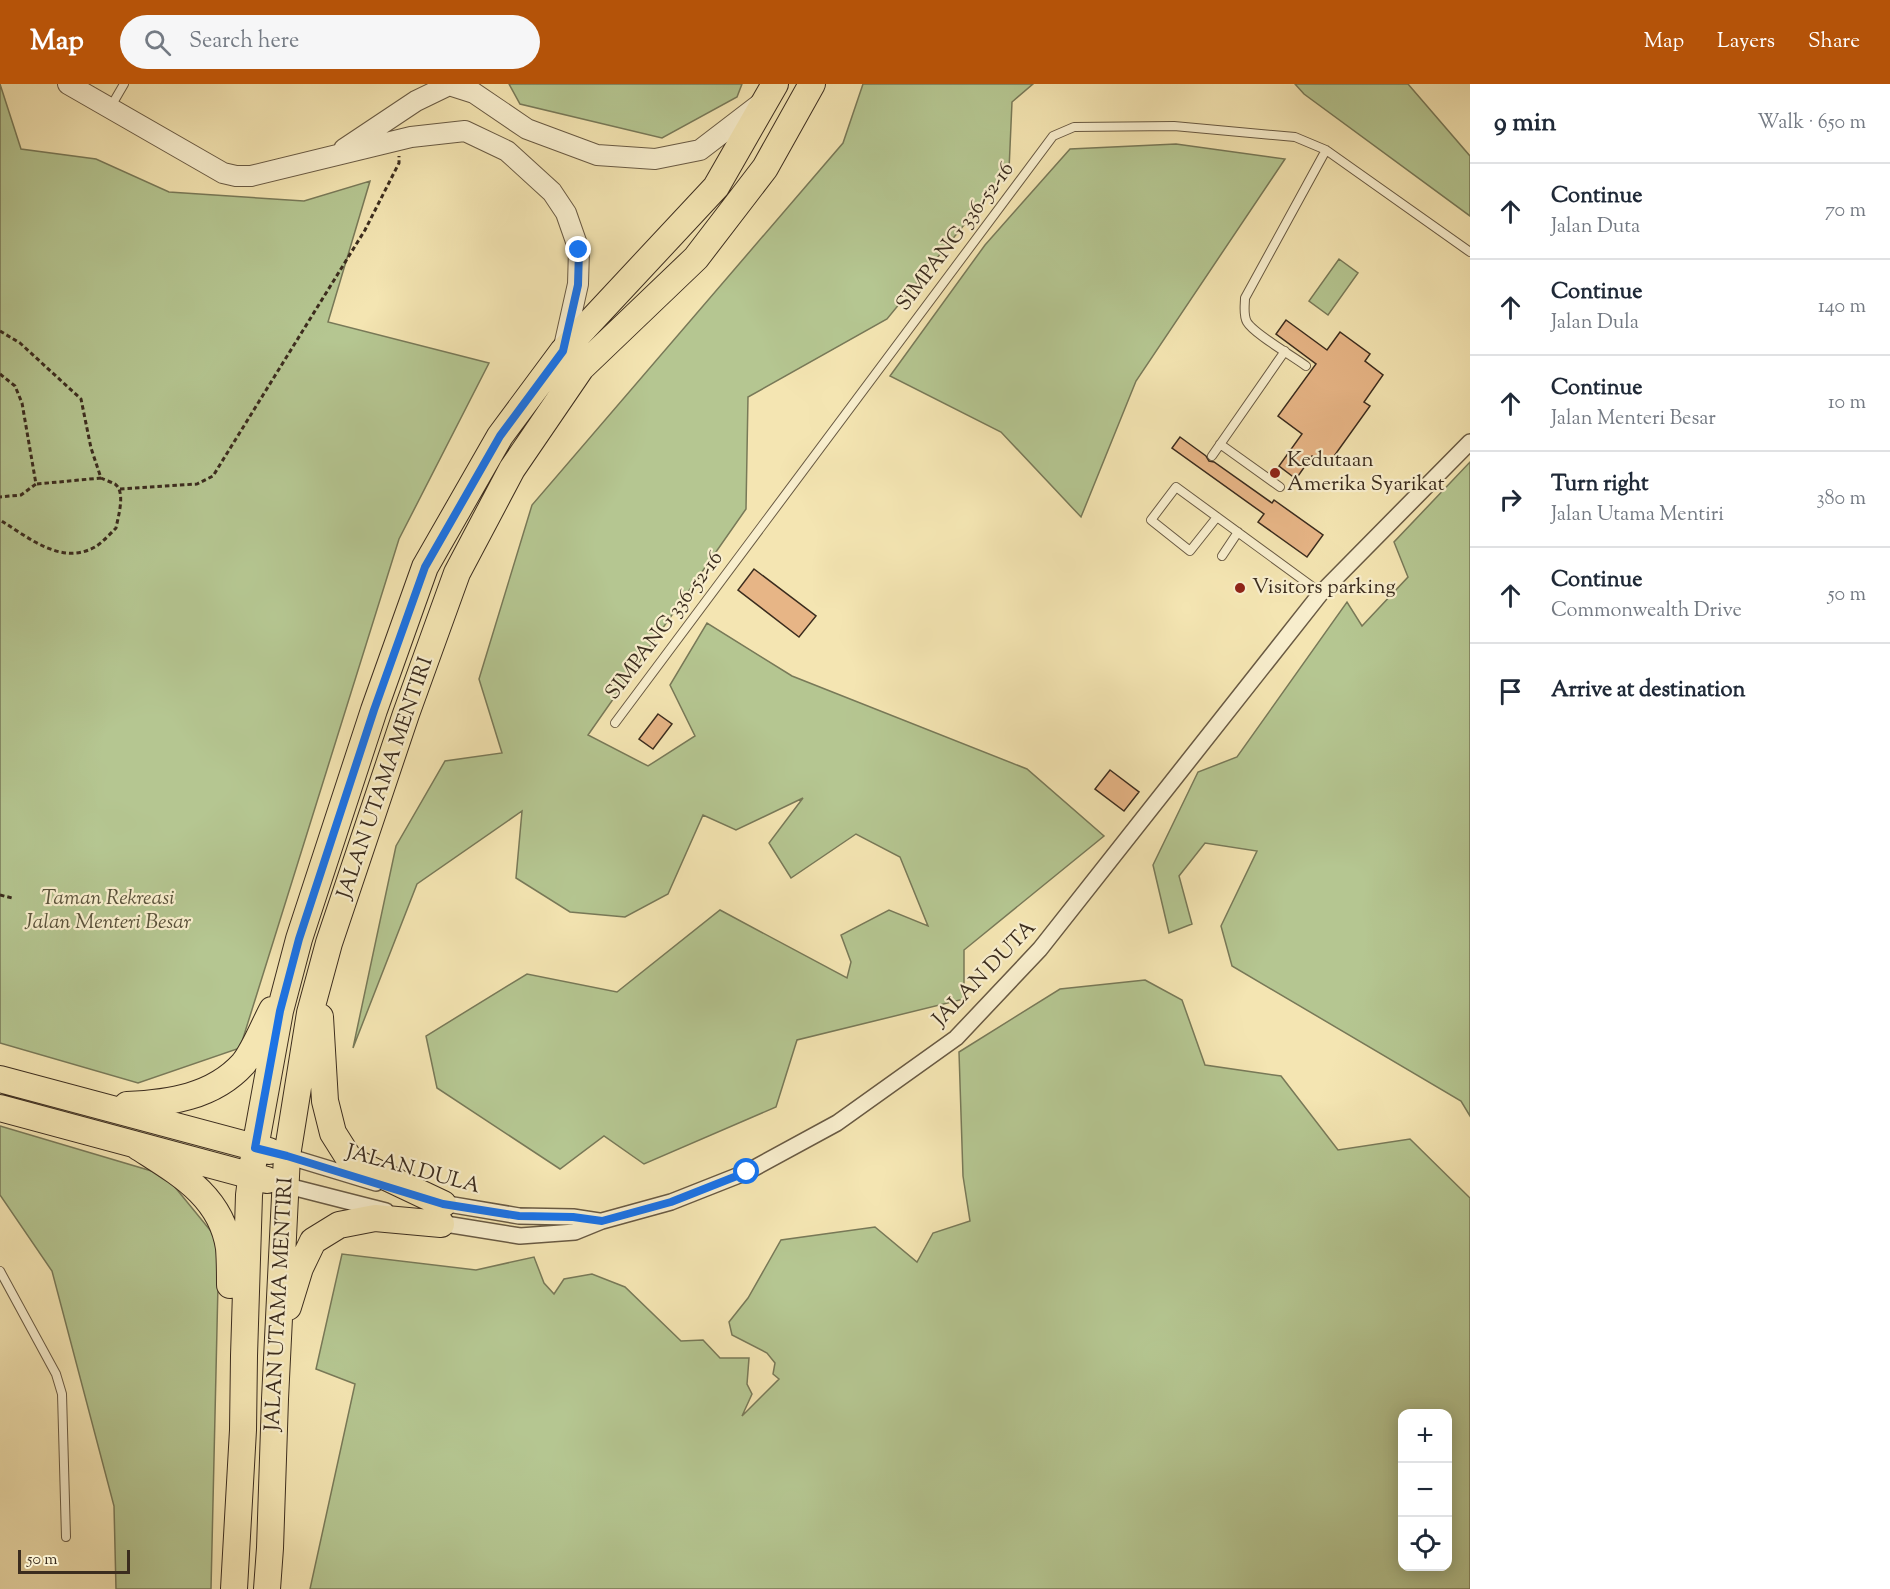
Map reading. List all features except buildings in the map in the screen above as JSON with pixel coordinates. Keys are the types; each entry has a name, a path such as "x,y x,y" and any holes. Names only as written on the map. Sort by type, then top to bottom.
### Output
{"main road":[{"name":"JALAN UTAMA MENTIRI","path":"267,1589 287,1156 310,1013 329,943 405,714 458,573 512,470 581,368 696,258 765,168 812,84"},
{"name":"JALAN UTAMA MENTIRI","path":"234,1589 243,1430 250,1176 280,1011 299,939 374,710 425,567 500,436 563,351 716,187 772,91"},
{"path":"103,1106 161,1104 190,1097 222,1082 244,1063 288,981"},
{"path":"318,984 325,1101 333,1133 350,1160 442,1214"},
{"path":"0,1079 287,1156"},
{"path":"0,1108 284,1185"},
{"path":"137,1146 178,1172 201,1191 218,1214 228,1247 231,1289 231,1429 238,1537"},
{"path":"278,1339 300,1268 313,1241 339,1226 375,1218 442,1214"}],"street":[{"path":"68,84 223,173 236,176 251,176 401,139 465,131 507,151 552,192 566,213 579,250 578,285 563,351"},
{"path":"331,157 416,100 449,84 474,93 527,129 597,155 655,159 700,150 772,91"},
{"name":"JALAN DUTA","path":"602,1221 671,1202 747,1172 837,1123 956,1038 1040,949 1321,593 1470,442"},
{"name":"JALAN DULA","path":"287,1156 442,1214 573,1217 602,1221"},
{"path":"284,1185 442,1214"}],"lane":[{"path":"110,108 124,84"},
{"name":"SIMPANG 336-52-16","path":"615,723 1053,136 1074,127 1173,126 1295,137 1326,150 1470,252"},
{"path":"1306,366 1247,322 1245,298 1326,150"},
{"path":"1212,456 1285,351"},
{"path":"1220,444 1280,487"},
{"path":"1217,518 1190,551 1151,520 1176,487 1321,593"},
{"path":"1222,556 1238,532"},
{"path":"0,1271 56,1374 62,1394 66,1537"}],"path":[{"path":"120,489 197,484 213,476 365,230 399,163 401,139"},
{"path":"0,331 20,343 81,399 91,448 101,478"},
{"path":"0,374 15,386 22,403 36,484"},
{"path":"0,497 21,495 36,484 101,478 115,484 120,489 121,496 116,528 95,547 75,553 50,550 0,520"},
{"path":"0,896 12,898"}],"green space":[{"name":"Taman Rekreasi Jalan Menteri Besar","path":"0,84 21,149 96,159 169,192 304,201 370,181 328,322 489,363 399,539 240,1048 138,1083 0,1043"},
{"path":"509,84 742,84 737,97 662,138 520,104"},
{"path":"863,84 1033,84 1012,102 1009,170 887,319 748,397 746,509 588,735 648,766 695,736 670,685 707,623 792,676 1027,769 1104,836 964,950 964,999 797,1040 776,1107 644,1164 604,1136 560,1169 437,1088 426,1036 527,974 617,992 720,910 847,978 851,962 841,935 889,910 928,926 900,857 856,834 791,878 769,843 803,798 736,830 703,815 668,894 625,917 570,912 516,878 522,811 417,884 353,1048 396,846 445,761 502,753 479,679 532,505 843,143"},
{"path":"1295,84 1408,84 1470,156 1470,216 1304,94"},
{"path":"1176,144 1285,159 1136,381 1081,517 1001,432 890,376 985,245 1070,149"},
{"path":"1339,259 1358,273 1328,315 1309,301"},
{"path":"1470,462 1470,1116 1461,1101 1232,966 1221,926 1257,851 1205,843 1179,876 1192,924 1169,933 1153,865 1198,772 1237,757 1347,602 1362,626 1408,577 1394,542"},
{"path":"1145,980 1182,1000 1205,1065 1281,1076 1338,1150 1410,1139 1470,1198 1470,1589 310,1589 355,1384 316,1369 342,1254 476,1270 534,1257 544,1283 554,1294 564,1279 592,1274 625,1287 681,1341 703,1340 720,1358 749,1358 747,1384 752,1394 742,1416 779,1379 773,1374 775,1363 767,1353 732,1335 729,1322 748,1298 781,1240 875,1227 917,1262 933,1233 970,1221 963,1176 959,1052 1060,989"},
{"path":"0,1126 165,1175 219,1241 211,1589 116,1589 114,1506 52,1271 0,1195"}],"place":[{"name":"Kedutaan Amerika Syarikat","path":"1275,473"},
{"name":"Visitors parking","path":"1240,588"}],"route":[{"path":"579,250 578,285 563,351 500,436 425,567 374,710 299,939 280,1011 255,1148 443,1204 519,1216 573,1217 602,1221 671,1202 747,1172"}]}
